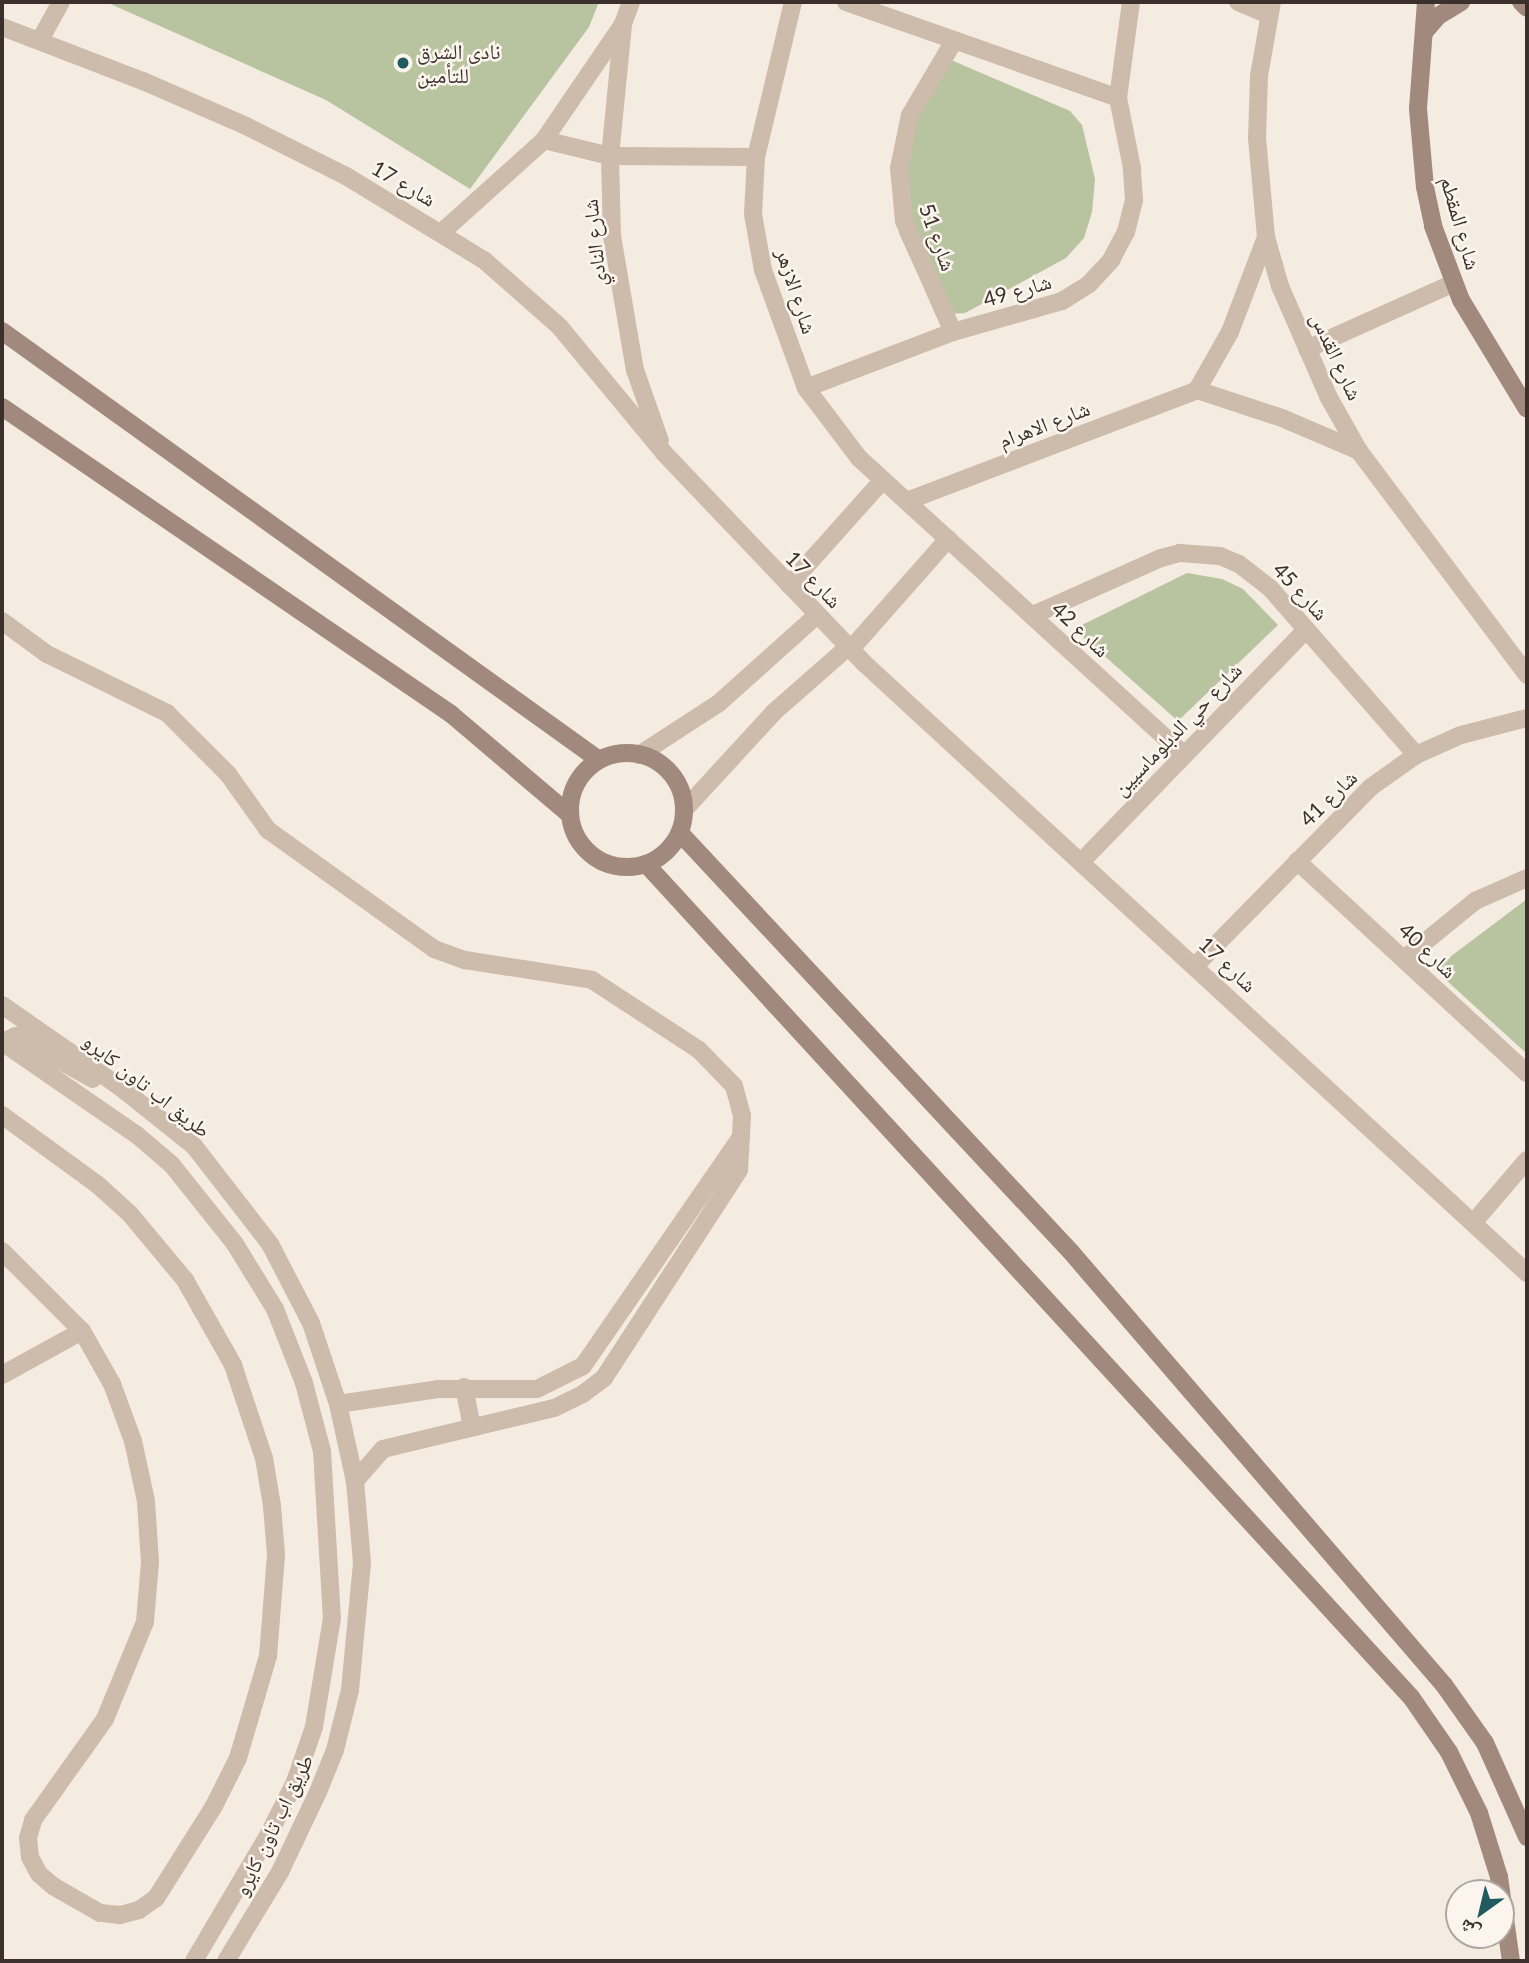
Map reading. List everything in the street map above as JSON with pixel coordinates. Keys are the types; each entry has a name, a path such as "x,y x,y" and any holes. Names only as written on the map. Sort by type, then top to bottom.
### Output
{"main road":[{"name":"شارع المقطم","path":"1426,2 1426,30 1419,95 1420,148 1433,226 1454,283 1479,335 1527,409"},
{"path":"1426,30 1438,16 1461,2"},
{"path":"1521,2 1527,8"},
{"path":"2,331 599,760"},
{"path":"2,407 451,714 570,815 583,847 601,861 623,867 646,864 666,852 680,833 684,810 671,774 639,755 619,754 599,760 576,783 570,815"},
{"path":"680,833 1071,1252 1444,1685 1485,1743 1527,1837"},
{"path":"646,864 1411,1697 1449,1752 1479,1812 1499,1877 1511,1961"}],"street":[{"path":"40,40 61,2"},
{"name":"شارع النادي","path":"442,232 544,140 623,24 631,2"},
{"name":"شارع الازهر","path":"793,2 755,157 753,215 763,270 806,388 839,436 948,539"},
{"path":"846,2 1118,98"},
{"name":"شارع 49","path":"806,388 953,332 1062,301 1089,284 1111,261 1126,232 1134,200 1132,168 1118,98 1131,2"},
{"path":"1238,2 1271,8"},
{"name":"شارع القدس","path":"1271,8 1259,76 1257,138 1266,237 1307,349 1359,451 1527,674"},
{"name":"شارع النادي","path":"623,24 610,156 611,236 635,370 664,453"},
{"name":"شارع 17","path":"2,27 40,40 246,126 442,232 485,261 559,326 664,453 850,648 1527,1273"},
{"name":"شارع 51","path":"953,332 904,221 899,168 910,115 954,41"},
{"path":"544,140 610,156 755,157"},
{"path":"1266,237 1230,332 1197,390 1282,418 1359,451"},
{"path":"1307,349 1454,283"},
{"name":"شارع الاهرام","path":"907,500 1197,390"},
{"path":"789,585 883,480"},
{"path":"684,810 774,712 850,648 948,539"},
{"name":"شارع 42","path":"948,539 1182,753"},
{"name":"شارع 45","path":"1033,615 1161,558 1200,553 1239,564 1256,575 1416,755"},
{"path":"639,755 719,703 817,615"},
{"path":"2,621 67,666 167,713 228,774 268,830 434,949 465,960 592,980 688,1042 734,1086 742,1116 734,1181 604,1378 554,1408 383,1449 355,1481 326,1485"},
{"name":"شارع حي الدبلوماسيين","path":"1082,861 1182,753 1306,630"},
{"name":"شارع 41","path":"1196,965 1371,787 1416,755 1461,735 1527,718"},
{"name":"شارع 40","path":"1297,861 1527,1073"},
{"path":"1404,959 1475,901 1527,878"},
{"name":"طريق اب تاون كايرو","path":"2,1005 120,1087 194,1146 270,1244 311,1323 338,1404 355,1481 362,1563 357,1640 335,1750 280,1871 226,1961"},
{"path":"2,1042 16,1036 86,1076 120,1087"},
{"name":"طريق اب تاون كايرو","path":"2,1042 146,1143 172,1165 235,1244 275,1309 304,1383 326,1485 332,1618 314,1727 295,1782 269,1834 194,1961"},
{"path":"2,1115 106,1192 185,1280 233,1365 264,1458 272,1506 275,1579 268,1656 238,1758 214,1806 156,1898 139,1910 120,1915 100,1913 53,1886 34,1866 28,1838 33,1820 105,1719 145,1622 150,1562 143,1489 133,1441 111,1384 82,1331 2,1251"},
{"path":"338,1404 464,1387 537,1389 583,1366 741,1137"},
{"path":"1473,1223 1527,1160"},
{"path":"666,1248 684,1259"},
{"path":"2,1375 82,1331"},
{"path":"464,1387 472,1427"}],"green space":[{"name":"نادى الشرق للتأمين","path":"106,2 599,2 589,27 470,189 326,100"},
{"path":"944,57 1070,111 1082,125 1095,179 1092,212 1084,238 1066,258 965,313 949,314 935,305 915,268 899,233 894,201 902,146"},
{"path":"1187,573 1222,579 1243,589 1278,625 1178,721 1074,629"},
{"path":"1527,899 1527,1054 1434,969"}],"place":[{"name":"نادى الشرق للتأمين","path":"403,63"}]}
